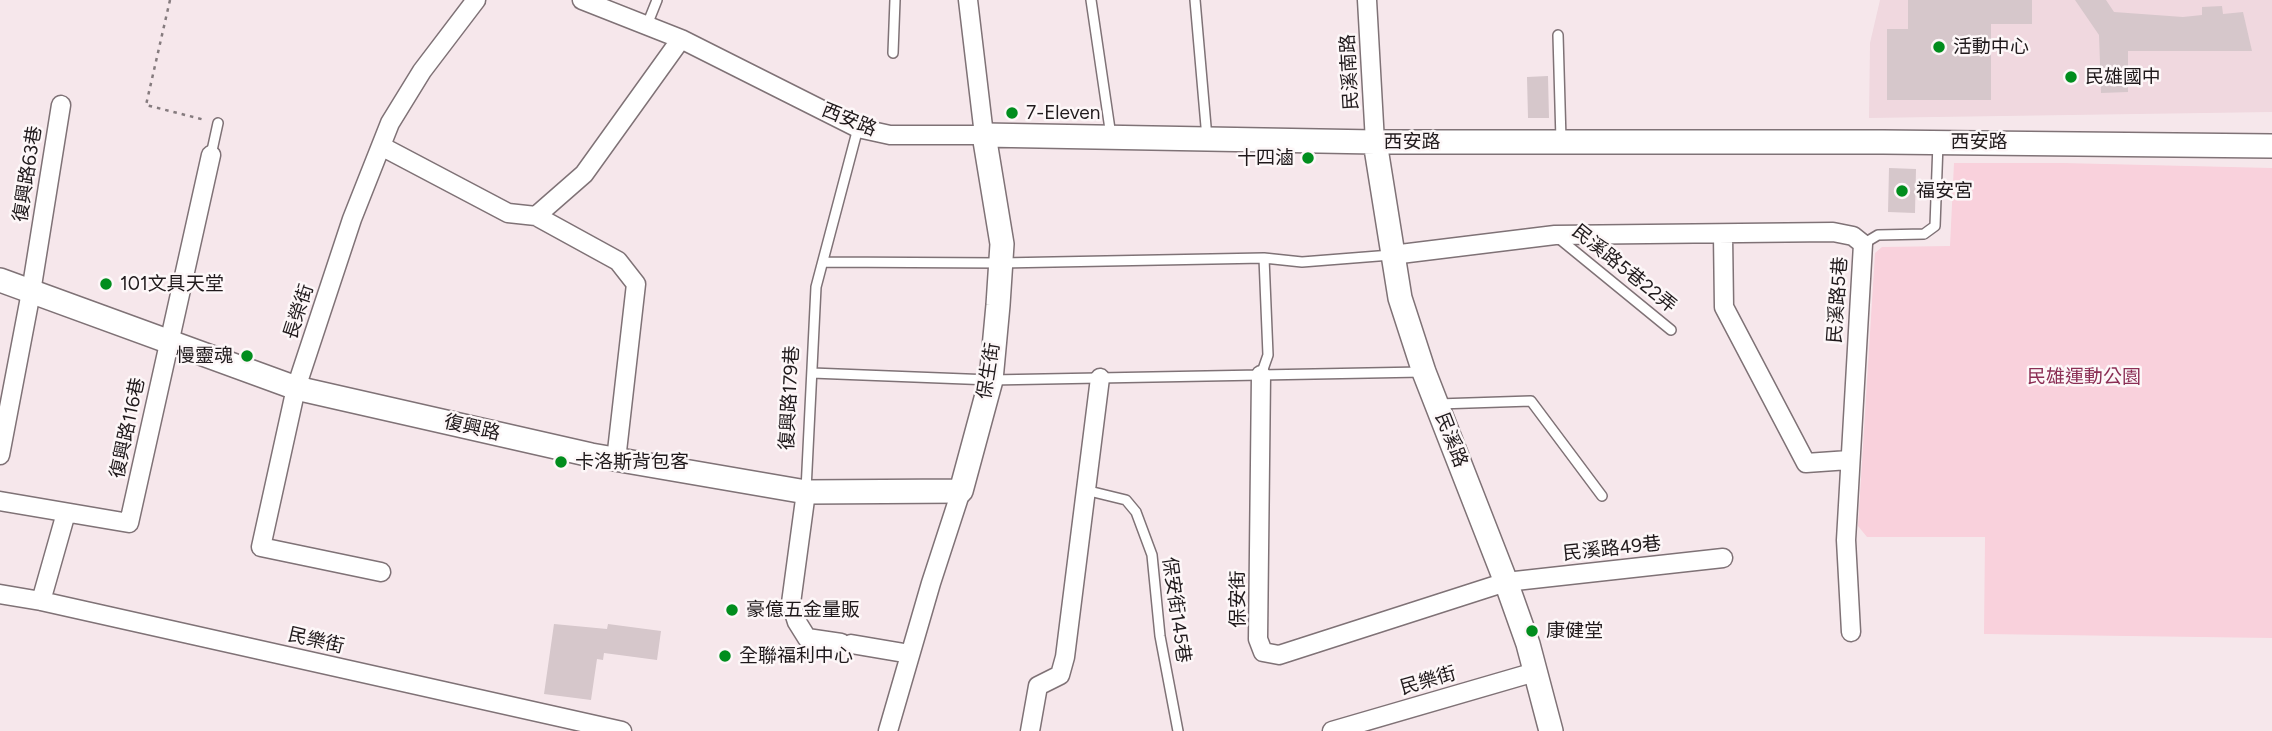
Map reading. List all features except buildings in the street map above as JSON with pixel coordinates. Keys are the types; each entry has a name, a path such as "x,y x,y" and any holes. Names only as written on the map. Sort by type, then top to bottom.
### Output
{"street":[{"name":"長榮街","path":"381,572 261,547 296,388 352,219 390,123 422,71 476,0"},
{"name":"西安路","path":"582,0 681,39 858,128 890,135 1375,142 1938,142 2272,146"},
{"name":"保生街","path":"888,731 961,491 990,380 1002,244 984,135 968,0"},
{"name":"民溪南路","path":"1367,0 1375,142"},
{"path":"536,216 584,174 681,39"},
{"name":"復興路63巷","path":"0,455 31,292 61,105"},
{"name":"民溪路","path":"1375,142 1400,298 1424,372 1506,582 1551,731"},
{"path":"381,146 508,213 536,216 618,261 636,284 615,460"},
{"name":"復興路116巷","path":"66,513 129,523 211,155"},
{"name":"民溪路5巷","path":"1392,255 1555,235 1833,232 1853,236 1863,244 1846,540 1851,632"},
{"path":"1723,235 1724,307 1806,463 1849,460"},
{"name":"復興路","path":"0,280 296,388 615,460 806,492 961,491"},
{"name":"保安街","path":"1261,376 1258,639 1263,652 1279,655 1506,582"},
{"path":"1030,731 1038,686 1059,675 1065,657 1100,378"},
{"name":"復興路179巷","path":"806,492 791,603 796,622 807,638 910,654"},
{"path":"0,501 66,513 41,601"},
{"name":"民溪路49巷","path":"1506,582 1723,558"},
{"name":"民樂街","path":"0,594 622,731"},
{"name":"民樂街","path":"1332,731 1535,672"}],"lane":[{"path":"647,25 657,0"},
{"path":"893,53 895,0"},
{"path":"1091,0 1112,137"},
{"path":"1195,0 1207,139"},
{"path":"1558,36 1562,142"},
{"path":"211,155 218,123"},
{"name":"復興路179巷","path":"806,492 816,287 858,128"},
{"path":"1863,244 1878,235 1924,234 1935,226 1938,142"},
{"name":"民溪路5巷22弄","path":"1555,235 1671,330"},
{"path":"823,262 1001,263 1264,258 1302,262 1392,255"},
{"path":"1261,376 1268,355 1264,258"},
{"path":"812,373 990,380 1424,372"},
{"path":"1437,404 1531,401 1602,496"},
{"name":"保安街145巷","path":"1085,491 1126,500 1136,512 1152,555 1160,636 1178,731"}],"path":[{"path":"170,0 146,105 218,123"}],"shaded area":[{"name":"民雄國中","path":"1880,0 2272,0 2272,112 1869,118 1870,43"}],"green space":[{"name":"民雄運動公園","path":"1954,163 2272,168 2272,638 1984,634 1985,537 1867,537 1858,526 1875,253 1882,247 1950,246"}],"place":[{"name":"活動中心","path":"1939,47"},
{"name":"民雄國中","path":"2071,77"},
{"name":"7-Eleven","path":"1012,113"},
{"name":"十四滷","path":"1308,158"},
{"name":"福安宮","path":"1902,191"},
{"name":"101文具天堂","path":"106,284"},
{"name":"慢靈魂","path":"247,356"},
{"name":"卡洛斯背包客","path":"561,462"},
{"name":"豪億五金量販","path":"732,610"},
{"name":"康健堂","path":"1532,631"},
{"name":"全聯福利中心","path":"725,656"}]}
